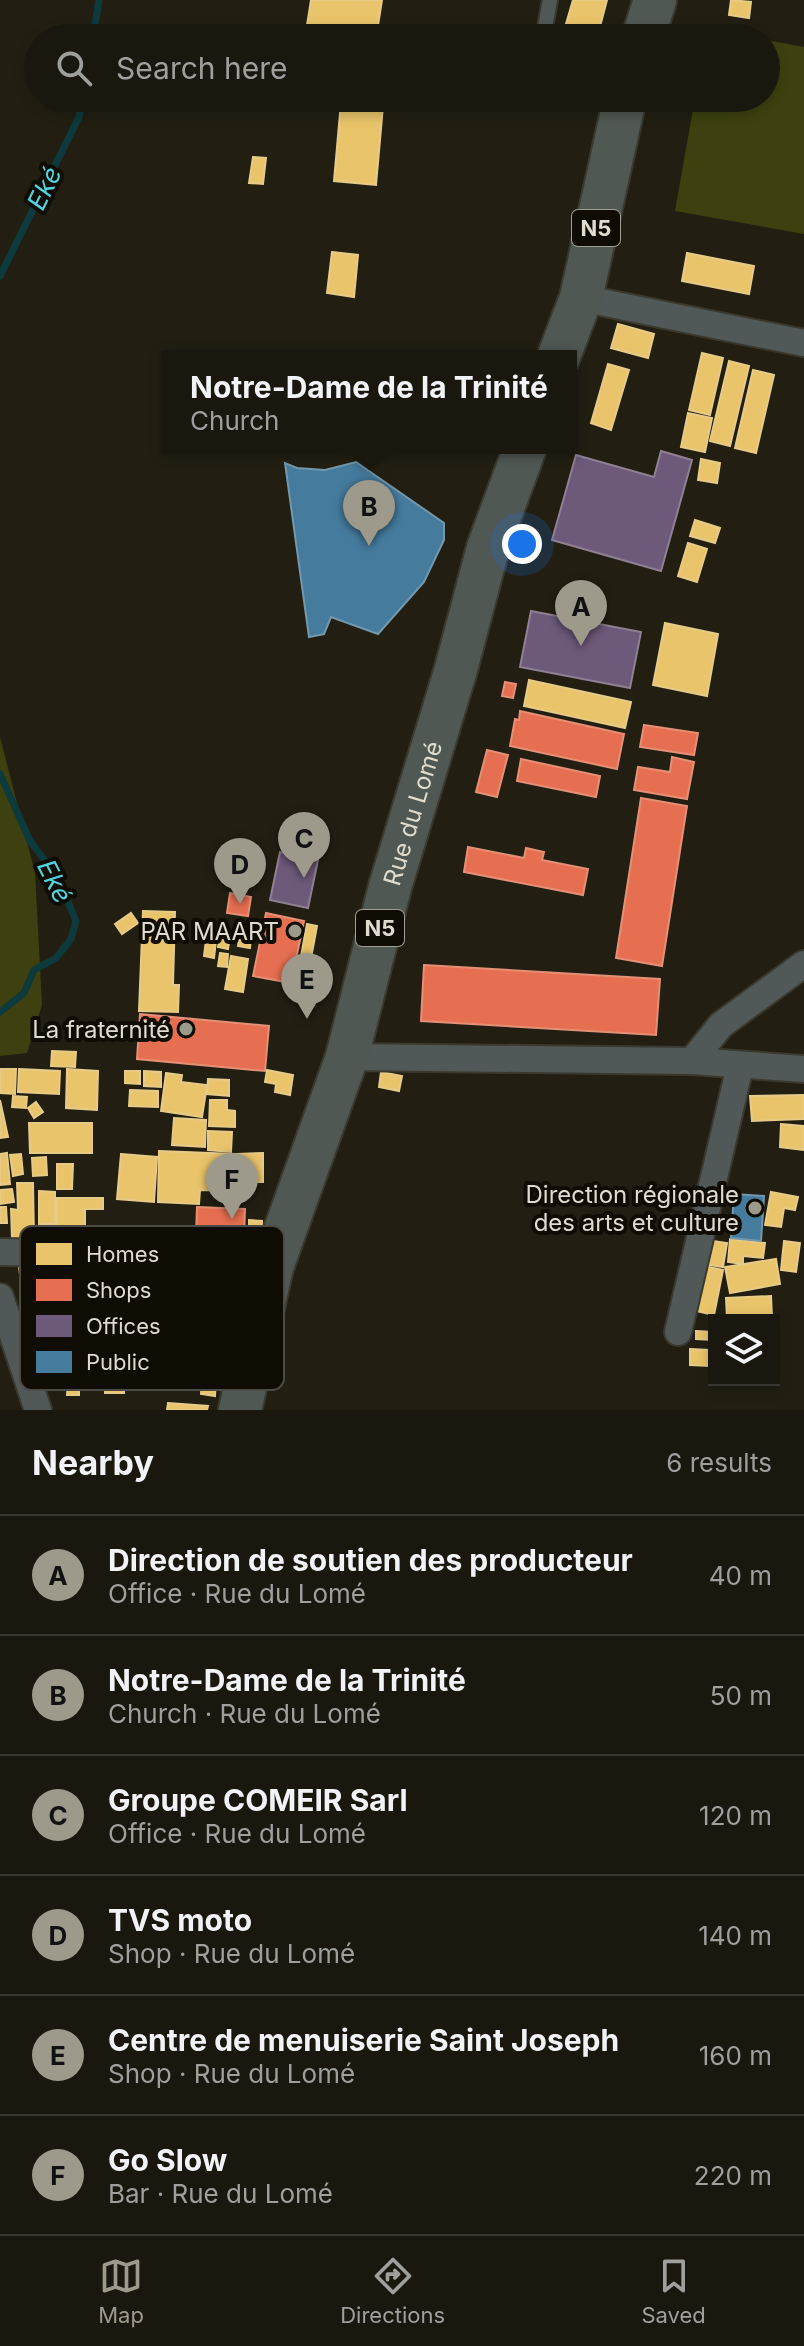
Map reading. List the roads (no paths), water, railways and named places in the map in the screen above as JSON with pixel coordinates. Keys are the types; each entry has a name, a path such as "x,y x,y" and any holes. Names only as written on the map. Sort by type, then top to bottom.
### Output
{"main road":[{"path":"647,24 655,0"},
{"name":"N5","path":"561,350 581,298 618,112"},
{"name":"Rue du Lomé","path":"284,1233 347,1057 390,887 456,669 488,548 523,454"},
{"name":"Rue du Lomé","path":"240,1410 244,1390"}],"street":[{"path":"581,298 804,343"},
{"path":"692,1061 721,1025 804,964"},
{"path":"347,1057 692,1061 804,1069"},
{"path":"678,1332 740,1066"},
{"path":"0,1252 20,1252"},
{"path":"0,1297 20,1356"},
{"path":"31,1390 38,1410"}],"lane":[{"path":"546,24 550,0"}],"waterway":[{"name":"Eké","path":"95,24 99,0"},
{"name":"Eké","path":"0,276 80,112"},
{"name":"Eké","path":"0,774 30,841 58,878 76,921 71,939 56,958 34,970 24,993 0,1012"}],"place":[{"name":"Notre-Dame de la Trinité","path":"369,546"},
{"name":"Direction de soutien des producteur","path":"581,646"},
{"name":"Groupe COMEIR Sarl","path":"304,878"},
{"name":"TVS moto","path":"240,904"},
{"name":"PAR MAART","path":"295,931"},
{"name":"Centre de menuiserie Saint Joseph","path":"307,1019"},
{"name":"La fraternité","path":"186,1029"},
{"name":"Direction régionale des arts et culture","path":"755,1208"},
{"name":"Go Slow","path":"232,1219"}]}
